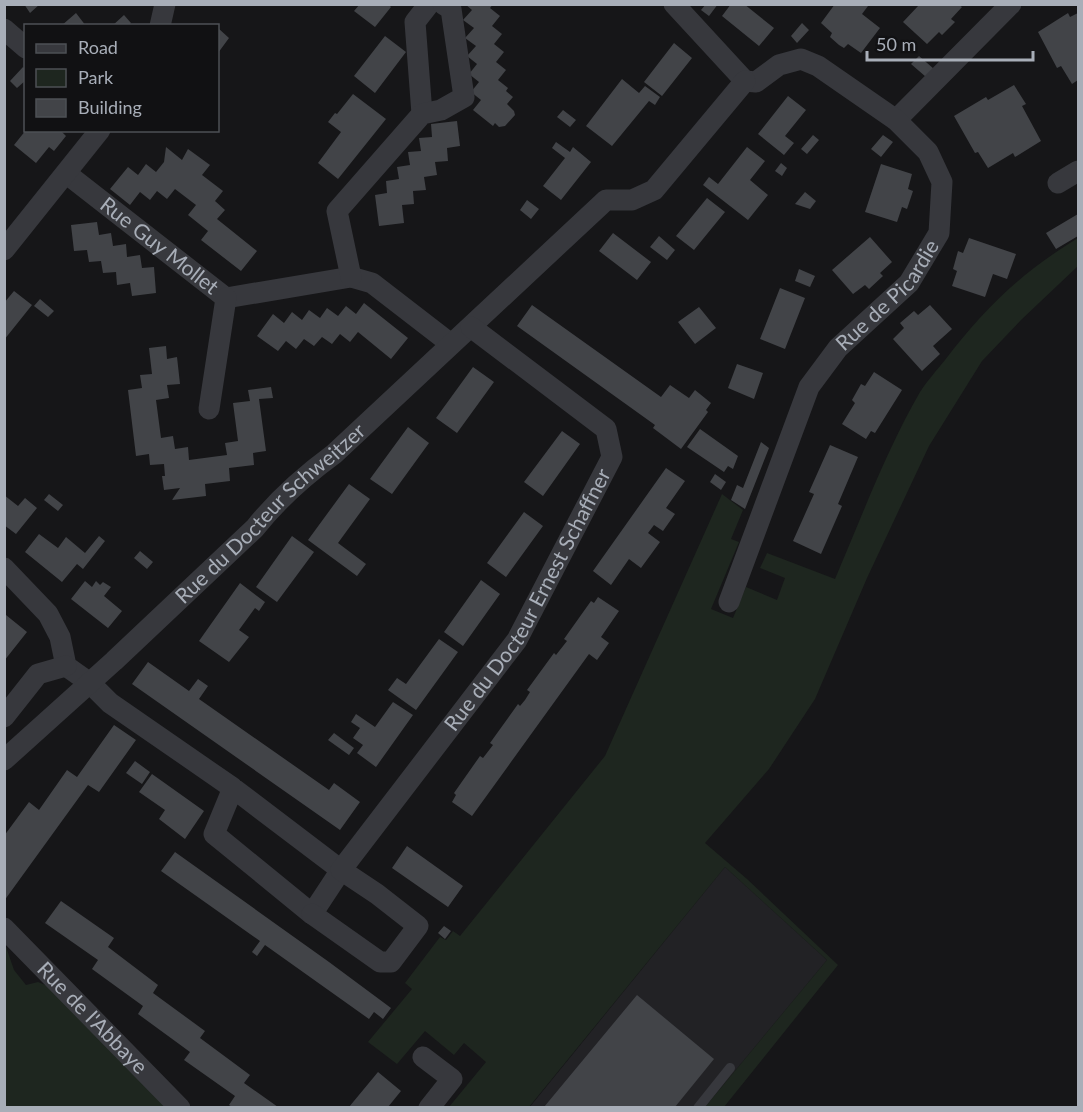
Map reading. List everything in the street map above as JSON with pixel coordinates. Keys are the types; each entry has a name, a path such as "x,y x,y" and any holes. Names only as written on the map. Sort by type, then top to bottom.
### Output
{"street":[{"path":"160,24 165,4"},
{"path":"422,114 415,22 429,4"},
{"path":"443,4 451,9 464,97 441,110 422,114 337,211 351,277 372,283 452,344"},
{"path":"674,4 745,81"},
{"path":"896,120 1011,4"},
{"path":"4,29 24,46"},
{"name":"Rue de Picardie","path":"729,602 809,387 838,348 909,283 939,233 942,182 928,152 896,120 818,66 801,59 779,65 756,82 745,81"},
{"name":"Rue du Docteur Schweitzer","path":"4,760 90,683 255,528 271,508 308,473 334,454 606,200 632,200 654,190 745,81"},
{"path":"4,250 98,132"},
{"path":"1058,183 1078,171"},
{"name":"Rue Guy Mollet","path":"67,174 226,298 351,277"},
{"path":"208,409 226,298"},
{"name":"Rue du Docteur Ernest Schaffner","path":"312,914 341,870 517,640 612,457 606,429 471,327"},
{"path":"4,568 48,614 60,637 66,666 90,683 110,703 233,788 418,926 391,962 380,962 312,914 214,834 233,788"},
{"path":"4,717 38,674 66,666"},
{"name":"Rue de l'Abbaye","path":"4,928 180,1107"},
{"path":"423,1057 452,1079 429,1107"}],"lane":[{"path":"698,1107 730,1068"}],"shaded area":[{"path":"725,867 827,960 705,1107 529,1108"}],"green space":[{"path":"1078,238 1078,266 982,361 929,446 867,578 815,699 769,769 705,843 747,879 838,965 724,1107 705,1107 827,960 725,867 529,1107 449,1107 486,1062 464,1043 454,1055 425,1031 397,1064 368,1042 412,989 405,983 440,937 446,940 453,931 460,936 605,756 722,494 743,510 731,539 739,542 711,609 733,618 746,587 777,600 785,578 760,568 767,553 835,579 885,460 923,388 960,341 1006,292 1039,264"},
{"path":"4,941 14,970 26,985 38,982 50,987 166,1107 5,1108"}],"building":[{"path":"24,4 40,4 30,13"},
{"path":"360,4 388,4 391,7 375,27 354,11"},
{"path":"465,4 493,4 490,8 500,16 492,26 502,34 494,44 504,52 496,62 506,70 498,80 508,88 506,91 513,97 507,104 515,115 505,126 499,127 495,123 493,126 473,110 481,100 471,92 479,82 469,74 477,64 467,56 476,46 465,38 474,28 463,20 472,10"},
{"path":"706,4 718,4 709,16 701,10"},
{"path":"731,4 744,4 774,28 759,46 722,16"},
{"path":"835,4 866,4 868,6 862,14 880,28 861,53 848,44 844,48 839,45 830,37 832,33 821,23"},
{"path":"919,5 959,5 962,7 951,19 955,22 942,35 939,32 927,44 903,22"},
{"path":"76,13 84,24 63,24"},
{"path":"1068,13 1070,17 1078,13 1078,80 1072,84 1061,66 1057,68 1038,32"},
{"path":"124,15 131,23 130,24 114,24"},
{"path":"802,23 809,30 797,43 791,36"},
{"path":"219,29 229,38 219,52"},
{"path":"385,36 406,52 375,93 354,76"},
{"path":"674,43 692,58 662,96 644,82"},
{"path":"919,56 934,69 926,77 911,64"},
{"path":"24,68 24,82 17,88 10,81"},
{"path":"622,79 639,93 645,86 660,97 655,105 649,101 612,146 586,126"},
{"path":"1014,85 1026,104 1022,106 1041,141 1015,157 1013,153 988,168 978,152 975,153 954,116 986,97 988,100"},
{"path":"353,94 386,119 338,179 318,163 341,132 328,122"},
{"path":"788,96 806,110 785,136 794,143 784,155 758,134"},
{"path":"563,110 576,120 570,127 557,117"},
{"path":"457,121 460,146 447,148 448,161 435,162 437,175 424,177 426,190 413,191 414,204 402,205 404,223 379,226 375,195 387,193 386,181 399,179 397,167 410,165 408,152 421,151 419,138 432,137 431,124"},
{"path":"24,132 62,132 66,136 54,151 49,147 36,163 14,145"},
{"path":"813,135 819,140 807,154 801,149"},
{"path":"883,135 893,142 881,157 871,149"},
{"path":"556,142 570,152 573,147 591,162 561,200 543,186 565,158 552,148"},
{"path":"166,147 182,160 188,149 210,165 202,175 223,191 215,201 225,210 217,219 257,251 241,271 201,240 208,231 188,215 196,205 175,189 167,199 157,191 150,200 140,192 130,205 110,189 128,167 138,175 146,164 156,172 164,162"},
{"path":"747,147 765,161 750,180 768,195 748,220 703,185 709,177 718,184"},
{"path":"781,163 787,168 782,176 775,171"},
{"path":"881,164 912,174 908,189 913,191 907,209 902,207 897,222 865,212"},
{"path":"805,192 816,201 810,209 795,204"},
{"path":"707,198 725,212 694,250 676,236"},
{"path":"527,200 539,209 531,219 520,210"},
{"path":"1078,214 1078,236 1056,249 1046,233"},
{"path":"97,222 99,235 111,233 113,246 126,244 127,257 140,255 142,268 154,267 156,293 132,296 130,283 117,285 116,272 103,273 101,261 89,262 87,250 74,251 71,225"},
{"path":"613,233 651,262 637,280 599,251"},
{"path":"659,236 675,250 667,260 650,247"},
{"path":"870,237 892,262 880,273 883,276 869,289 865,285 853,294 832,270"},
{"path":"969,238 1016,254 1007,279 993,274 985,297 952,286 957,271 953,269 958,251 963,253"},
{"path":"799,269 815,276 810,287 795,281"},
{"path":"780,288 805,298 785,349 760,339"},
{"path":"14,291 32,305 4,340 4,303"},
{"path":"40,299 54,311 48,317 34,306"},
{"path":"364,303 408,338 391,359 358,332 350,342 340,334 332,344 322,337 314,346 304,339 296,349 286,341 278,351 257,336 273,314 284,323 292,312 302,320 309,310 320,318 327,308 338,316 346,306 356,314"},
{"path":"532,305 661,397 670,385 689,398 695,390 711,403 706,410 708,412 681,449 653,428 655,425 517,326"},
{"path":"930,305 952,329 933,346 940,354 922,371 893,339 904,328 900,323 914,311 918,315"},
{"path":"699,307 716,328 695,344 678,322"},
{"path":"166,346 167,359 177,357 180,384 167,385 169,398 156,400 161,438 173,436 175,449 188,447 189,460 227,455 225,443 238,441 233,403 250,401 248,390 271,387 273,398 259,399 266,451 253,453 254,465 229,468 230,481 205,484 206,496 172,500 180,488 164,490 162,476 165,476 164,464 150,465 149,454 136,456 128,390 142,388 140,375 152,374 149,348"},
{"path":"737,364 763,373 754,399 728,388"},
{"path":"473,367 494,382 457,433 436,418"},
{"path":"874,372 902,390 875,433 871,431 866,439 842,424 855,403 852,400 861,384 865,386"},
{"path":"408,427 429,443 392,494 370,479"},
{"path":"700,429 738,456 733,469 728,466 724,472 687,447"},
{"path":"562,431 580,444 543,496 524,482"},
{"path":"761,442 769,448 745,509 731,500 737,485 743,488"},
{"path":"830,445 858,457 838,504 842,506 821,554 793,541 814,494 809,492"},
{"path":"666,468 685,481 666,508 675,514 663,531 654,525 648,533 660,542 641,568 629,559 611,585 593,571"},
{"path":"715,474 726,482 721,490 710,482"},
{"path":"349,484 370,499 338,543 366,564 357,576 308,540"},
{"path":"49,494 63,505 58,511 44,500"},
{"path":"4,495 18,506 25,498 37,508 16,534 4,525"},
{"path":"524,512 543,526 506,577 487,563"},
{"path":"39,534 58,548 66,537 85,553 99,536 105,541 83,569 77,564 62,582 25,552"},
{"path":"292,536 314,552 277,602 256,587"},
{"path":"140,551 153,562 147,569 134,558"},
{"path":"481,580 500,594 463,646 444,632"},
{"path":"85,581 92,587 96,581 100,585 103,582 111,587 104,596 122,611 108,628 71,599"},
{"path":"240,583 265,602 259,611 255,608 239,630 249,637 229,662 199,641"},
{"path":"598,597 619,611 601,637 609,643 597,660 589,654 472,816 452,802 456,795 454,793 480,756 483,758 493,745 490,743 518,704 520,706 525,700 530,692 527,690 554,653 556,655 567,641 564,639 591,601 594,603"},
{"path":"6,615 27,632 4,661 4,617"},
{"path":"439,639 458,652 416,710 388,690 397,678 406,684"},
{"path":"148,662 189,691 198,679 208,686 199,699 329,790 334,783 360,802 340,830 132,684"},
{"path":"393,702 413,715 376,767 357,753 363,745 353,738 360,728 351,722 356,714 375,727"},
{"path":"114,725 136,740 99,792 88,785 4,901 4,836 29,802 39,810 67,770 77,777"},
{"path":"334,733 354,748 349,755 328,740"},
{"path":"135,761 150,772 142,784 126,773"},
{"path":"152,774 204,811 185,839 159,819 165,810 139,792"},
{"path":"407,846 463,886 448,907 392,868"},
{"path":"175,852 391,1008 383,1019 374,1012 369,1019 265,945 257,956 252,952 260,941 161,871"},
{"path":"61,901 114,938 108,947 158,985 153,993 205,1031 200,1038 250,1075 244,1083 278,1107 232,1107 229,1105 235,1096 184,1060 190,1052 138,1014 143,1006 92,969 98,960 45,923"},
{"path":"444,926 451,931 445,939 438,933"},
{"path":"637,995 714,1059 675,1107 544,1107"},
{"path":"378,1072 401,1091 388,1107 349,1107"}]}
